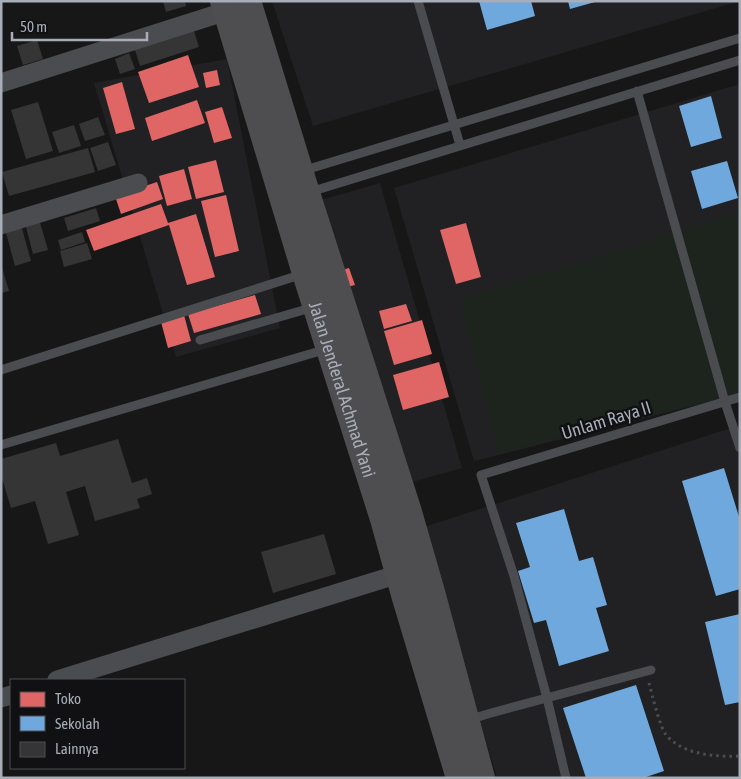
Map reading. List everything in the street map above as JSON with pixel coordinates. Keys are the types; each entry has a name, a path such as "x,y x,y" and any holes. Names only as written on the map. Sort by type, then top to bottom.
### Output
{"highway":[{"name":"Jalan Jenderal Achmad Yani","path":"233,4 303,183 396,516 412,588 460,778"},
{"name":"Jalan Jenderal Achmad Yani","path":"233,4 316,307 330,348 396,516 412,588 465,722 481,778"}],"street":[{"path":"1,83 233,4"},
{"path":"1,224 138,183"},
{"path":"61,679 412,588"}],"lane":[{"path":"418,1 460,145"},
{"path":"303,183 454,125 740,38"},
{"path":"303,183 460,145 740,60"},
{"path":"637,91 725,402 740,448"},
{"path":"1,370 306,273"},
{"path":"200,340 316,307"},
{"path":"1,445 330,348"},
{"name":"Unlam Raya II","path":"547,698 514,576 481,475 740,397"},
{"path":"465,722 491,713 648,671"},
{"path":"547,698 566,778"}],"path":[{"path":"648,671 665,734 677,745 690,752 740,756"}],"shaded area":[{"path":"272,1 740,1 313,126"},
{"path":"227,59 280,328 176,357 94,83"},
{"path":"740,84 740,394 474,461 394,188"},
{"path":"380,183 462,468 402,485 321,200"},
{"path":"740,212 740,393 499,453 459,300"},
{"path":"740,425 740,778 497,778 424,527"}],"building: Toko":[{"path":"188,55 199,87 149,103 138,72"},
{"path":"217,70 220,85 206,88 203,73"},
{"path":"122,82 135,129 116,134 103,88"},
{"path":"197,100 205,123 152,141 145,118"},
{"path":"222,107 232,138 214,143 205,112"},
{"path":"216,160 224,192 196,199 188,167"},
{"path":"184,169 192,199 167,206 159,176"},
{"path":"157,182 163,199 121,214 115,196"},
{"path":"226,195 239,251 215,257 201,201"},
{"path":"161,204 168,223 196,214 215,277 187,285 169,225 94,251 86,230"},
{"path":"466,223 481,277 456,284 440,230"},
{"path":"349,268 355,285 347,287 342,270"},
{"path":"255,295 261,314 194,333 188,314"},
{"path":"406,304 412,321 384,329 379,311"},
{"path":"184,315 191,341 168,348 161,322"},
{"path":"422,320 432,354 394,365 384,331"},
{"path":"439,362 449,397 403,410 393,375"}],"building: Sekolah":[{"path":"479,1 531,1 535,16 487,30"},
{"path":"568,1 594,1 595,2 570,9"},
{"path":"711,96 722,138 691,147 679,106"},
{"path":"727,161 738,198 702,209 691,171"},
{"path":"724,468 740,520 740,589 716,596 682,481"},
{"path":"564,509 579,561 593,557 607,605 596,608 609,651 559,666 546,620 534,623 518,571 530,567 516,523"},
{"path":"740,614 740,702 725,705 705,622"},
{"path":"636,685 664,771 643,778 586,778 563,708"}],"building: Lainnya":[{"path":"163,1 185,1 186,6 166,12"},
{"path":"193,28 199,47 140,66 134,47"},
{"path":"37,40 43,59 23,65 17,46"},
{"path":"129,53 135,69 120,74 115,59"},
{"path":"38,102 53,151 26,159 11,110"},
{"path":"98,117 105,135 85,141 79,124"},
{"path":"74,125 81,146 59,153 52,132"},
{"path":"108,142 116,165 98,171 90,148"},
{"path":"88,148 95,172 9,196 2,172"},
{"path":"96,208 100,221 68,231 64,218"},
{"path":"39,219 48,250 33,254 25,223"},
{"path":"21,225 31,261 15,266 5,229"},
{"path":"82,232 85,242 61,250 58,240"},
{"path":"87,243 92,259 64,267 60,251"},
{"path":"1,264 9,291 1,293"},
{"path":"118,439 132,483 147,478 152,494 137,499 140,508 95,521 85,486 66,492 79,535 48,544 35,501 11,508 1,475 1,459 56,443 60,456"},
{"path":"324,534 336,574 273,593 261,552"}]}
